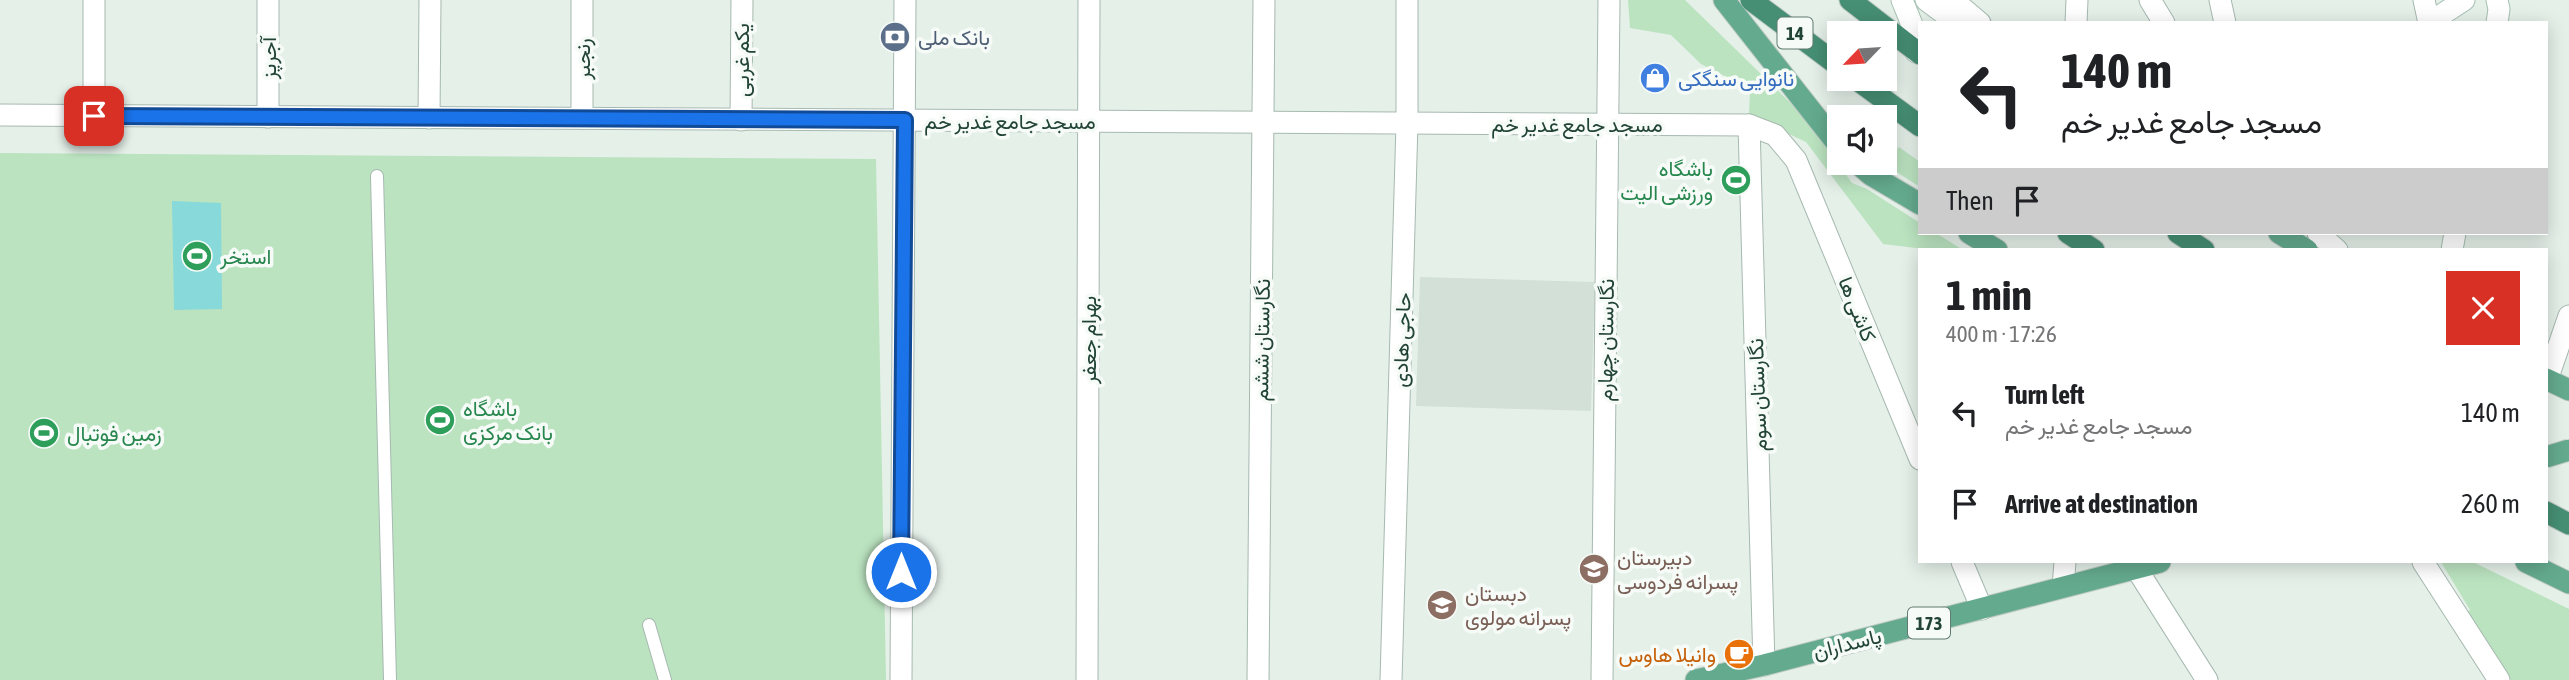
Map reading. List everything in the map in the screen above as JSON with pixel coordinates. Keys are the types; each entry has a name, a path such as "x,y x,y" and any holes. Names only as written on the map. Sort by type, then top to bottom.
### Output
{"highway":[{"name":"14","path":"1751,0 1827,57"},
{"path":"1850,0 1918,53"},
{"path":"1872,91 1918,125"},
{"path":"2071,235 2091,248"},
{"path":"2181,235 2201,248"},
{"path":"2548,447 2569,457"},
{"path":"2548,513 2569,524"}],"main road":[{"path":"1724,0 1827,131"},
{"path":"1871,175 1918,203"},
{"path":"1972,235 1994,248"},
{"path":"2282,235 2304,248"},
{"path":"2548,380 2569,390"},
{"path":"2548,456 2569,450"},
{"name":"پاسداران","path":"1696,680 1764,665 2156,563"},
{"path":"2528,563 2569,583"}],"street":[{"path":"94,0 94,116"},
{"name":"آجرپز","path":"268,0 268,117"},
{"path":"429,118 430,0"},
{"name":"رنجبر","path":"582,0 582,118"},
{"name":"یکم غربی","path":"741,120 742,0"},
{"path":"901,680 905,0"},
{"name":"بهرام جعفر","path":"1087,680 1089,0"},
{"name":"نگارستان ششم","path":"1258,680 1264,0"},
{"name":"حاجی هادی","path":"1391,680 1407,123 1407,0"},
{"name":"نگارستان چهارم","path":"1602,680 1609,0"},
{"path":"1902,0 1916,32 1918,53"},
{"path":"1926,0 1954,21"},
{"path":"1953,0 1978,21"},
{"path":"2076,21 2077,0"},
{"path":"2150,0 2163,21"},
{"path":"2220,0 2225,21"},
{"path":"2424,0 2429,21"},
{"path":"2432,21 2463,0"},
{"name":"مسجد جامع غدیر خم","path":"0,115 1749,125 1775,135 1796,160"},
{"name":"نگارستان سوم","path":"1749,125 1764,665"},
{"name":"کاشی ها","path":"1796,160 1918,454"},
{"path":"2320,235 2335,248"},
{"path":"2548,376 2569,316"},
{"path":"1962,563 1982,609"},
{"path":"2063,587 2065,563"},
{"path":"2424,563 2499,680"},
{"path":"2136,568 2207,680"}],"lane":[{"path":"377,176 390,680"},
{"path":"649,625 665,680"}],"shaded area":[{"path":"1420,277 1595,282 1591,411 1416,406"}],"green space":[{"path":"1628,0 1685,0 1804,116 1827,148 1827,170 1806,142 1749,115 1750,89 1701,64 1671,35 1630,28"},
{"path":"1899,147 1918,161 1918,186 1897,172"},
{"name":"باشگاه بانک مرکزی","path":"0,153 876,159 886,680 0,680"},
{"path":"1831,175 1846,175 1852,183 1867,189 1918,222 1918,235 1939,235 1960,248 1918,248 1883,244"},
{"path":"2442,563 2475,563 2569,609 2569,680 2511,680 2491,647 2488,649 2464,614 2470,610"}],"water":[{"name":"استخر","path":"172,201 221,203 222,309 174,310"}],"place":[{"name":"بانک ملی","path":"895,37"},
{"name":"نانوایی سنگکی","path":"1655,78"},
{"name":"باشگاه ورزشی الیت","path":"1736,180"},
{"name":"استخر","path":"197,256"},
{"name":"باشگاه بانک مرکزی","path":"440,420"},
{"name":"زمین فوتبال","path":"44,433"},
{"name":"دبیرستان پسرانه فردوسی","path":"1594,569"},
{"name":"دبستان پسرانه مولوی","path":"1442,605"},
{"name":"وانیلا هاوس","path":"1739,654"}],"route":[{"path":"94,116 905,120 901,572"}]}
